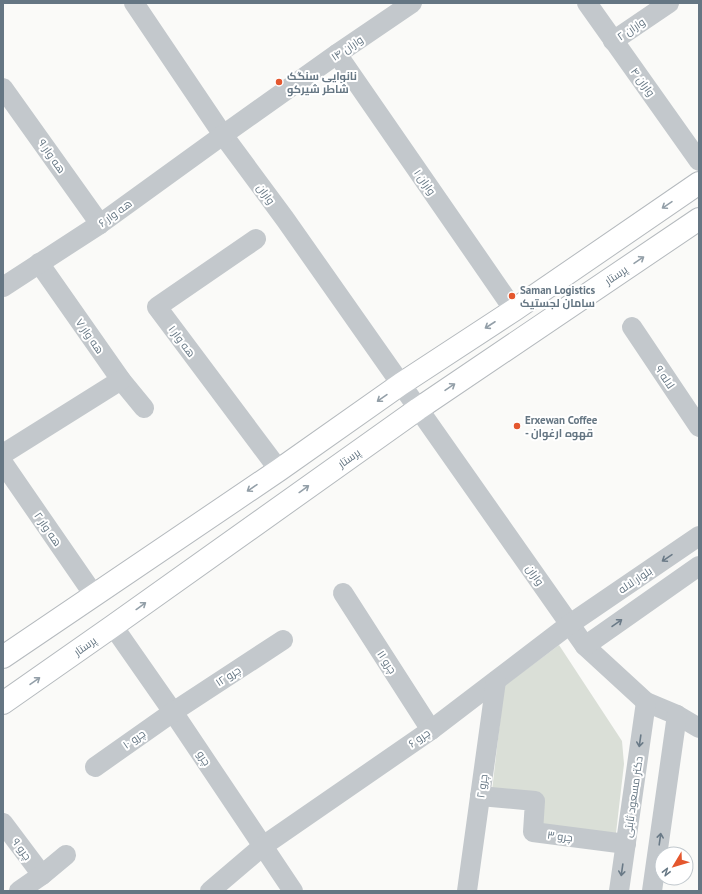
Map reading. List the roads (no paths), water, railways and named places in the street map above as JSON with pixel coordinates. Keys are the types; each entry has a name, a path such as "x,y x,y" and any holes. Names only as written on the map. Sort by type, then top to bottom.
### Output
{"main road":[{"path":"3,657 279,470 401,384 514,310 699,183"},
{"name":"پرستار","path":"3,703 418,409 699,219"}],"street":[{"name":"واران","path":"134,3 223,135 285,219 584,646 646,702 677,715 699,728"},
{"name":"واران ۱۴","path":"223,135 412,3"},
{"name":"واران ۴","path":"587,3 699,161"},
{"name":"واران ۲","path":"613,41 669,3"},
{"name":"واران ۱","path":"337,54 514,310"},
{"name":"هه وار ۹","path":"3,88 100,224"},
{"name":"هه وار ۶","path":"5,280 39,263 100,224 223,135"},
{"name":"هه وار ۱","path":"256,239 157,307 279,470"},
{"name":"هه وار ۷","path":"39,263 121,380 144,408"},
{"name":"لاله ۹","path":"632,327 699,427"},
{"path":"3,454 121,380"},
{"name":"هه وار ۲","path":"3,463 94,595"},
{"name":"بلوار لاله","path":"570,624 699,536"},
{"path":"584,646 699,566"},
{"name":"چرو ۱۱","path":"344,593 431,730"},
{"name":"چرو ۶","path":"210,891 263,846 431,730 570,624"},
{"name":"چرو","path":"113,626 173,712 290,889"},
{"name":"چرو ۱۲","path":"173,712 284,640"},
{"name":"چرو ۲","path":"467,891 496,681"},
{"name":"دکتر مسعود ثابتی","path":"619,891 646,702"},
{"name":"چرو ۱۰","path":"95,767 173,712"},
{"path":"652,891 677,715"},
{"name":"چرو ۳","path":"480,796 535,801 533,832 626,844"},
{"name":"چرو ۹","path":"3,824 42,875"},
{"path":"19,891 42,875 66,855"}],"place":[{"name":"نانوایی سنگک شاطر شیرکو","path":"279,82"},
{"name":"Saman Logistics سامان لجستیک","path":"512,296"},
{"name":"Erxewan Coffee - قهوه ارغوان","path":"517,426"}]}
